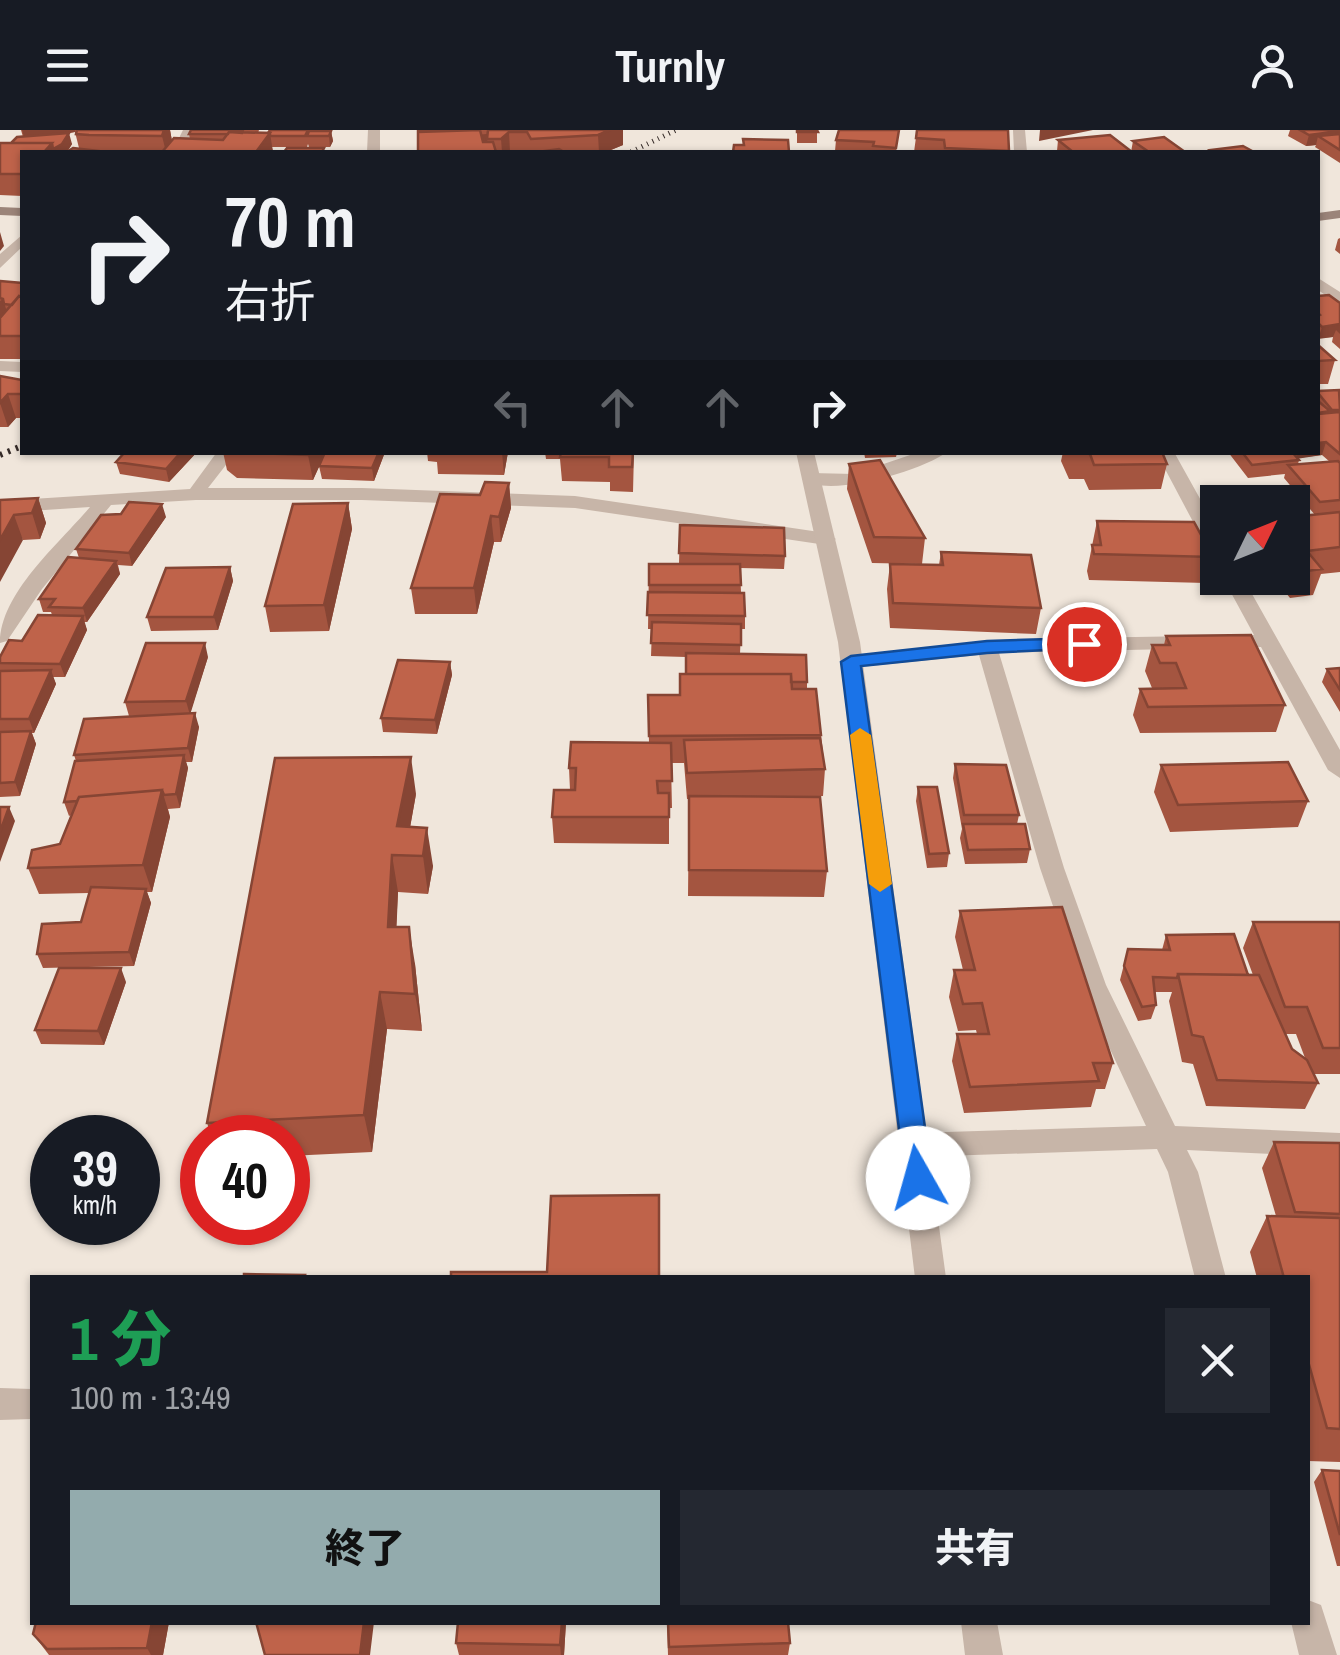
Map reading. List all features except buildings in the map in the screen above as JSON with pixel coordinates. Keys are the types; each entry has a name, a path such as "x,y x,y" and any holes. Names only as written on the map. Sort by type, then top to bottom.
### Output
{"street":[{"path":"0,263 20,241"},
{"path":"1320,285 1340,300"},
{"path":"196,494 224,455"},
{"path":"805,455 851,662 931,1275"},
{"path":"811,480 856,480 929,455"},
{"path":"1167,455 1200,515"},
{"path":"0,506 196,494 362,494 575,502 826,539"},
{"path":"0,638 34,586 104,501"},
{"path":"1242,595 1340,770"},
{"path":"851,662 987,647 1268,641"},
{"path":"987,647 1052,868 1093,986 1182,1172 1211,1275"},
{"path":"914,1145 1166,1137 1340,1145"},
{"path":"0,1404 30,1404"},
{"path":"979,1625 984,1655"},
{"path":"1310,1625 1318,1655"}],"railway":[{"path":"635,150 676,130"},
{"path":"0,455 20,447"}],"slow traffic":[{"path":"860,735 880,884"}],"route":[{"path":"918,1178 851,662 1011,645 1084,644"}]}
